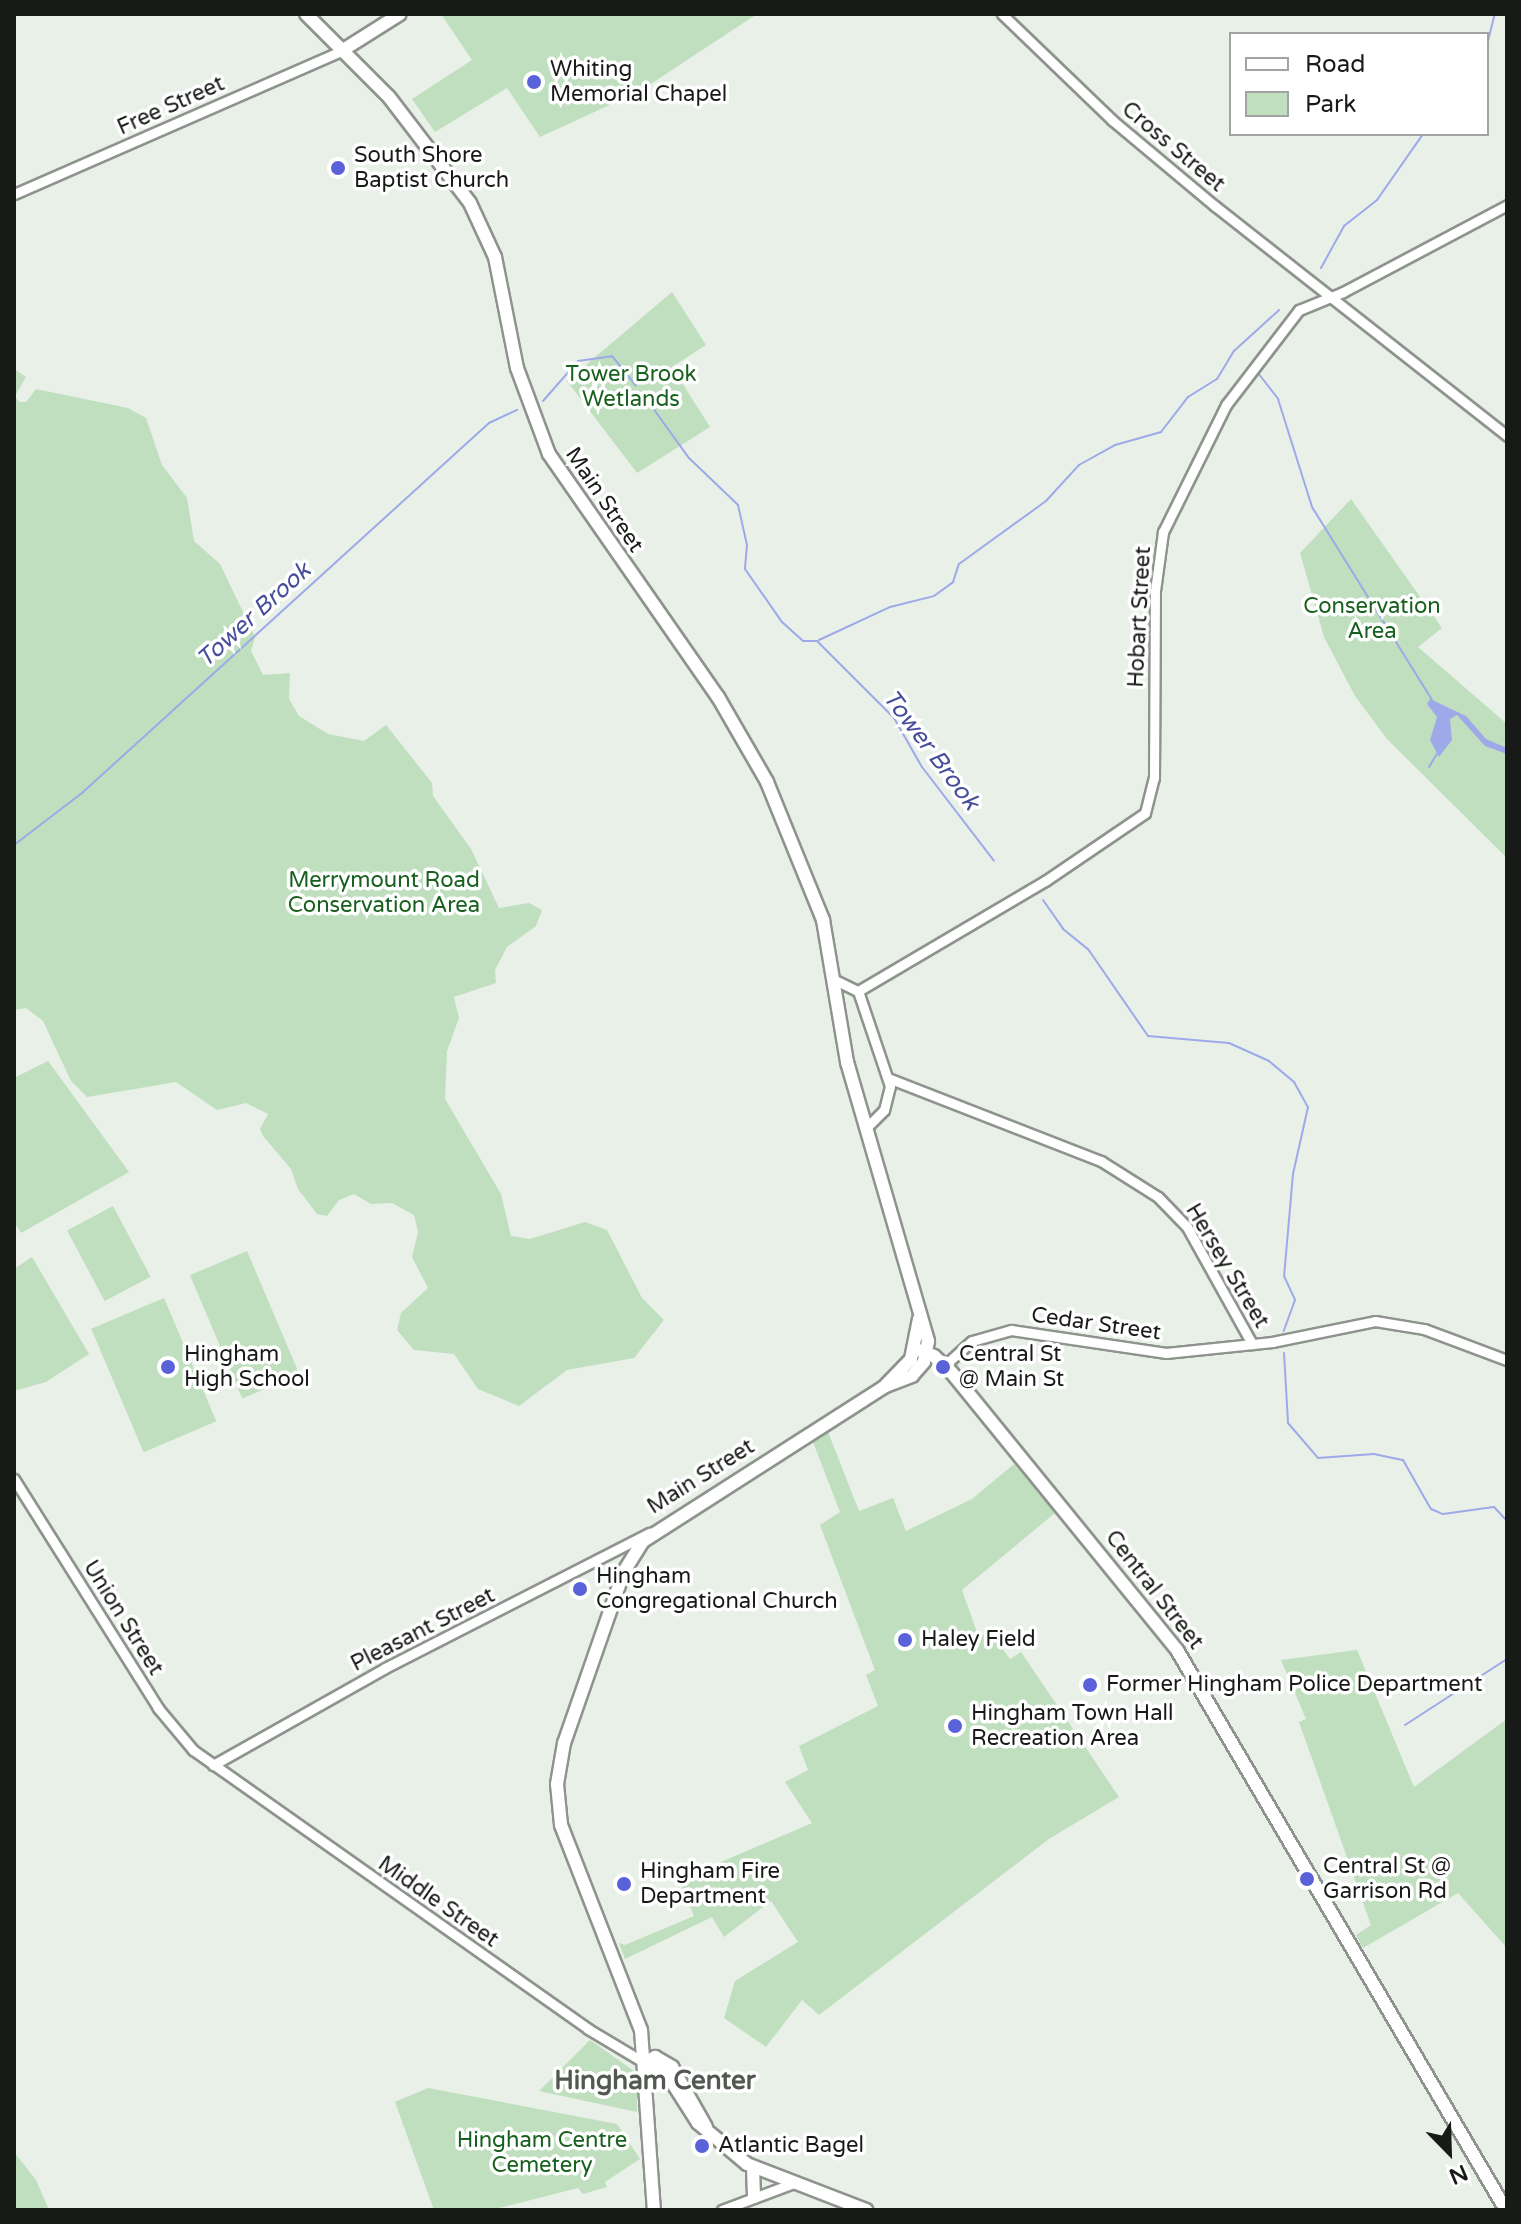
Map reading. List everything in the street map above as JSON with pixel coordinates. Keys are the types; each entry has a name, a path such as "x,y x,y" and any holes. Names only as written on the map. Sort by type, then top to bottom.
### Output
{"main road":[{"name":"Main Street","path":"306,14 343,50 423,139 477,215 495,257 517,368 544,445 588,516 703,674 758,763 823,920 835,980 843,1048 919,1316 922,1351 912,1376 884,1387 652,1532 624,1571 564,1743 557,1784 566,1842 639,2023 645,2063 654,2210"},
{"path":"343,50 400,14"},
{"name":"Central Street","path":"922,1351 945,1365 1177,1650 1506,2210"},
{"path":"645,2063 670,2079 706,2127 753,2168 866,2210"},
{"path":"753,2168 754,2197"}],"street":[{"name":"Cross Street","path":"1002,14 1112,120 1507,436"},
{"name":"Free Street","path":"14,194 343,50"},
{"name":"Hobart Street","path":"858,991 1045,881 1145,813 1154,778 1155,591 1166,524 1205,442 1250,367 1293,315 1507,205"},
{"path":"835,980 858,991 888,1078 889,1100 865,1129"},
{"name":"Hersey Street","path":"888,1078 1092,1157 1158,1197 1187,1227 1252,1344 1359,1322 1390,1321 1507,1360"},
{"name":"Cedar Street","path":"945,1365 972,1341 1011,1330 1156,1353 1252,1344"},
{"name":"Union Street","path":"14,1479 158,1708 183,1741 213,1765"},
{"name":"Pleasant Street","path":"213,1765 385,1668 652,1532"},
{"name":"Middle Street","path":"213,1765 604,2040 645,2063"},
{"path":"722,2210 794,2183"}],"green space":[{"path":"441,14 757,14 640,91 540,137 507,88 435,132 412,99 472,60"},
{"name":"Tower Brook Wetlands","path":"672,292 706,345 672,367 710,427 637,473 567,381"},
{"name":"Merrymount Road Conservation Area","path":"14,369 26,377 15,396 19,402 26,402 36,389 128,408 146,418 162,465 187,498 194,541 220,564 255,637 251,651 263,675 290,673 289,699 299,716 328,734 364,741 386,725 432,783 433,796 471,849 499,908 529,903 542,910 536,926 507,947 495,970 496,983 454,997 459,1018 447,1051 445,1099 501,1194 511,1236 530,1239 585,1222 607,1230 642,1298 664,1320 634,1358 567,1370 519,1406 478,1389 454,1354 414,1350 397,1330 401,1313 428,1288 412,1257 418,1232 414,1215 392,1203 371,1204 354,1194 339,1200 327,1216 317,1214 298,1189 291,1169 263,1136 260,1129 268,1114 246,1103 217,1110 176,1082 87,1097 71,1081 43,1021 26,1008 14,1010"},
{"name":"Conservation Area","path":"1351,499 1442,628 1418,647 1507,724 1507,858 1387,739 1355,696 1324,637 1300,553"},
{"path":"48,1061 129,1172 21,1233 14,1222 14,1078"},
{"path":"113,1206 151,1277 105,1301 67,1230"},
{"path":"247,1251 299,1374 242,1399 190,1275"},
{"path":"32,1257 89,1354 46,1382 14,1391 14,1269"},
{"path":"164,1298 216,1421 144,1452 91,1329"},
{"name":"Hingham Town Hall Recreation Area","path":"828,1432 859,1511 893,1498 906,1531 972,1499 1014,1464 1055,1513 962,1590 979,1638 989,1631 1010,1659 1021,1652 1119,1797 1049,1839 819,2015 802,2000 766,2047 724,2018 735,1981 798,1942 771,1901 724,1937 712,1917 625,1959 619,1943 625,1945 694,1916 679,1880 812,1823 785,1782 808,1770 799,1746 878,1706 866,1675 875,1670 820,1525 840,1512 813,1442"},
{"path":"1357,1650 1414,1787 1507,1719 1507,1948 1458,1893 1363,1948 1356,1935 1371,1925 1299,1722 1306,1719 1281,1660"},
{"path":"590,2040 637,2073 637,2112 539,2091"},
{"name":"Hingham Centre Cemetery","path":"428,2088 617,2124 640,2159 605,2182 607,2187 583,2194 578,2188 491,2210 434,2210 395,2102"},
{"path":"14,2152 36,2180 49,2210 14,2210"}],"water":[{"path":"1430,699 1466,716 1486,739 1507,748 1507,754 1485,746 1457,715 1450,719 1452,740 1439,757 1430,740 1437,717 1427,704"}],"waterway":[{"path":"1489,37 1495,14"},
{"path":"1321,268 1344,226 1377,200 1422,136"},
{"path":"819,640 890,607 934,596 953,582 959,564 1046,501 1079,465 1115,445 1161,432 1188,397 1217,379 1234,351 1279,310"},
{"name":"Tower Brook","path":"543,401 578,361 612,356 636,386"},
{"path":"1258,373 1278,399 1312,507 1432,700"},
{"name":"Tower Brook","path":"650,404 689,458 738,505 747,545 745,569 782,622 803,641 817,641 894,718 922,767 994,861"},
{"name":"Tower Brook","path":"14,845 82,793 489,423 517,410"},
{"path":"1429,767 1438,752"},
{"name":"Tower Brook","path":"1043,900 1063,929 1088,949 1148,1036 1229,1043 1269,1061 1294,1082 1308,1107 1293,1174 1284,1276 1295,1300 1284,1331"},
{"name":"Tower Brook","path":"1284,1353 1288,1423 1318,1458 1374,1454 1403,1460 1431,1509 1443,1514 1494,1507 1507,1521"},
{"name":"Tower Brook","path":"1405,1725 1507,1659"}],"place":[{"name":"Whiting Memorial Chapel","path":"534,82"},
{"name":"South Shore Baptist Church","path":"338,168"},
{"name":"Hingham High School","path":"168,1367"},
{"name":"Central St @ Main St","path":"943,1367"},
{"name":"Hingham Congregational Church","path":"580,1589"},
{"name":"Haley Field","path":"905,1640"},
{"name":"Former Hingham Police Department","path":"1090,1685"},
{"name":"Hingham Town Hall Recreation Area","path":"955,1726"},
{"name":"Central St @ Garrison Rd","path":"1307,1879"},
{"name":"Hingham Fire Department","path":"624,1884"},
{"name":"Atlantic Bagel","path":"702,2146"}],"district":[{"name":"Hingham Center","path":"655,2081"}]}
